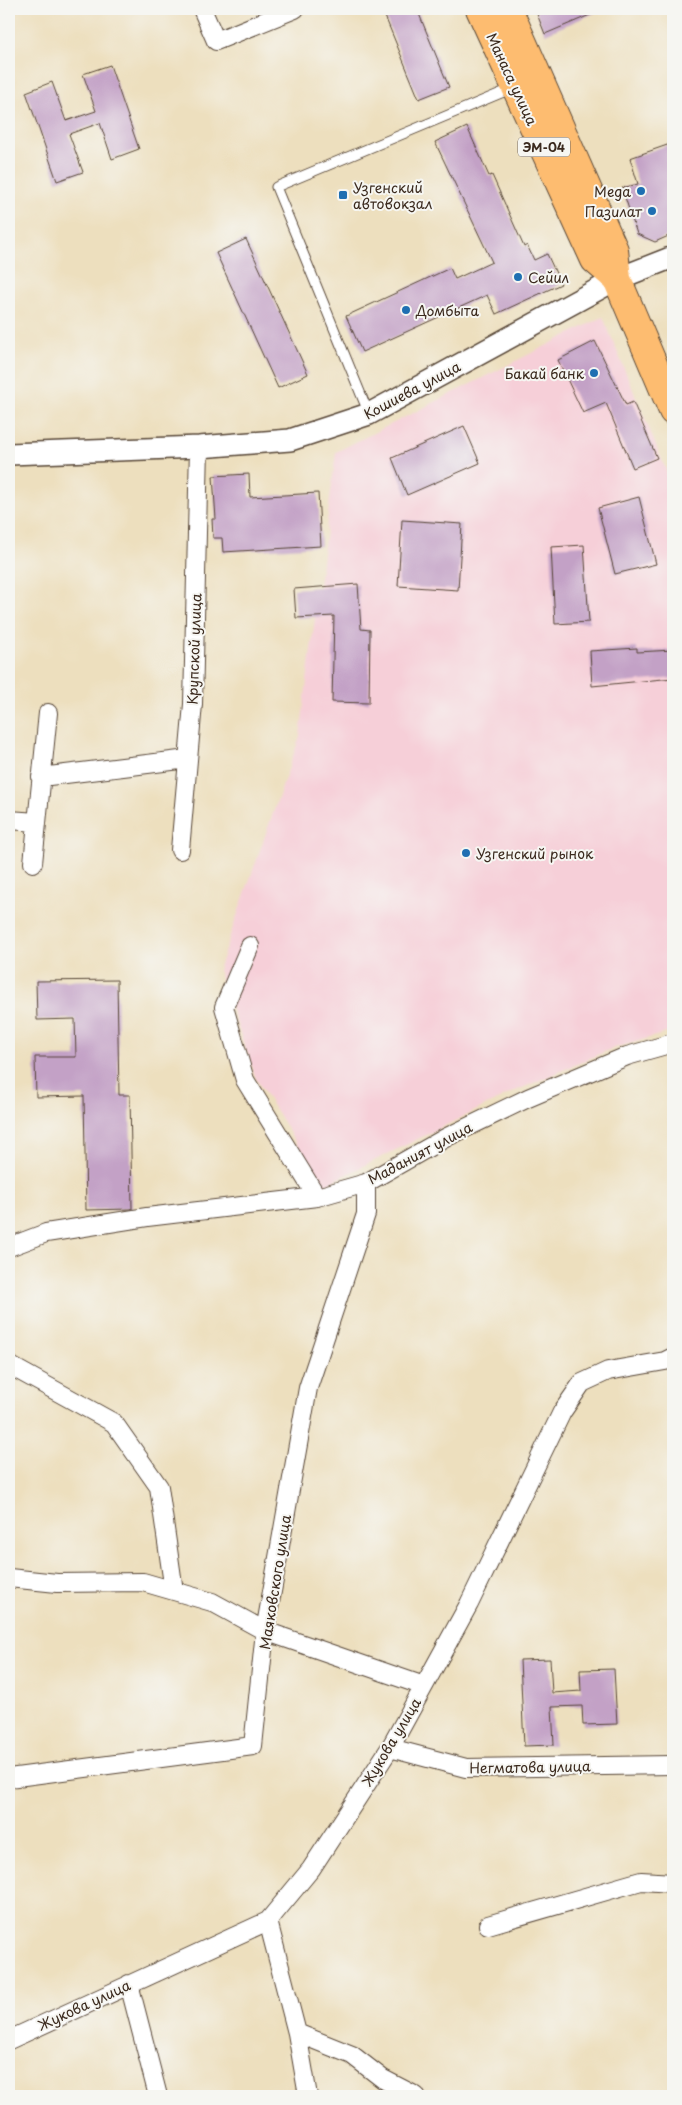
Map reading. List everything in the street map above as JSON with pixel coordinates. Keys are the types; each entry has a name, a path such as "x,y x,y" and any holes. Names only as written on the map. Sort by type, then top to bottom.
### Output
{"main road":[{"name":"Манаса улица","path":"480,9 595,260 616,279"},
{"name":"Манаса улица","path":"508,9 614,250 616,279 673,411"}],"street":[{"path":"202,9 216,41 295,9"},
{"name":"Кошиева улица","path":"9,454 199,447 290,440 369,414 616,279 673,257"},
{"name":"Крупской улица","path":"180,850 193,704 199,447"},
{"path":"33,863 48,713"},
{"path":"42,777 188,759"},
{"path":"9,820 37,822"},
{"path":"250,946 224,1007 245,1080 317,1197"},
{"name":"Маданият улица","path":"9,1247 56,1232 147,1217 317,1197 366,1183 447,1137 528,1098 627,1056 673,1043"},
{"name":"Маяковского улица","path":"9,1778 253,1746 265,1631 308,1388 366,1214 366,1183"},
{"name":"Жукова улица","path":"9,2040 268,1921 311,1869 390,1748 469,1604 562,1412 582,1383 608,1371 665,1361 673,1357"},
{"path":"9,1365 114,1423 159,1487 174,1591"},
{"path":"9,1578 57,1583 143,1582 212,1602 265,1631 424,1686"},
{"name":"Негматова улица","path":"390,1748 466,1768 673,1765"},
{"path":"488,1925 641,1881 673,1884"},
{"path":"268,1921 296,2033 308,2096"},
{"path":"130,1984 158,2096"},
{"path":"296,2033 352,2055 383,2079 416,2096"}],"lane":[{"path":"369,414 276,187 516,87"}],"shaded area":[{"name":"Узгенский рынок","path":"603,317 673,487 673,1031 611,1049 511,1093 323,1186 256,1079 218,970 300,736 336,452"}],"building":[{"path":"382,9 417,9 449,87 419,99"},
{"path":"535,9 604,9 545,34"},
{"path":"110,65 139,149 112,159 100,123 69,134 83,172 57,181 26,92 52,82 66,121 96,111 83,74"},
{"path":"467,127 489,176 492,175 524,247 527,245 534,260 547,254 561,284 496,314 487,295 362,352 346,316 450,268 455,279 492,262 435,142"},
{"name":"Пазилат","path":"673,143 673,234 655,242 637,234 622,188 638,184 630,158"},
{"path":"246,239 308,374 278,388 216,253"},
{"path":"595,341 626,405 633,402 657,458 633,468 606,403 583,413 558,360"},
{"path":"464,426 480,463 407,495 392,458"},
{"path":"249,474 250,497 318,493 321,546 223,552 222,538 213,538 212,519 216,519 213,476"},
{"path":"639,497 656,564 615,574 598,508"},
{"path":"402,520 462,524 458,590 398,586"},
{"path":"584,545 589,622 555,624 551,547"},
{"path":"358,584 361,629 370,630 369,703 332,702 334,616 296,618 294,589"},
{"path":"637,648 637,652 673,650 673,678 592,686 590,651"},
{"path":"117,980 119,1095 130,1095 132,1209 86,1210 84,1096 36,1097 35,1057 76,1057 75,1019 37,1020 36,981"},
{"path":"550,1659 552,1693 581,1691 580,1670 614,1669 617,1724 583,1725 582,1706 552,1707 554,1745 524,1746 520,1660"}],"place":[{"name":"Mega","path":"641,191"},
{"name":"Узгенский автовокзал","path":"343,195"},
{"name":"Пазилат","path":"652,211"},
{"name":"Сейил","path":"518,277"},
{"name":"Домбыта","path":"406,310"},
{"name":"Бакай банк","path":"594,373"},
{"name":"Узгенский рынок","path":"466,853"}]}
